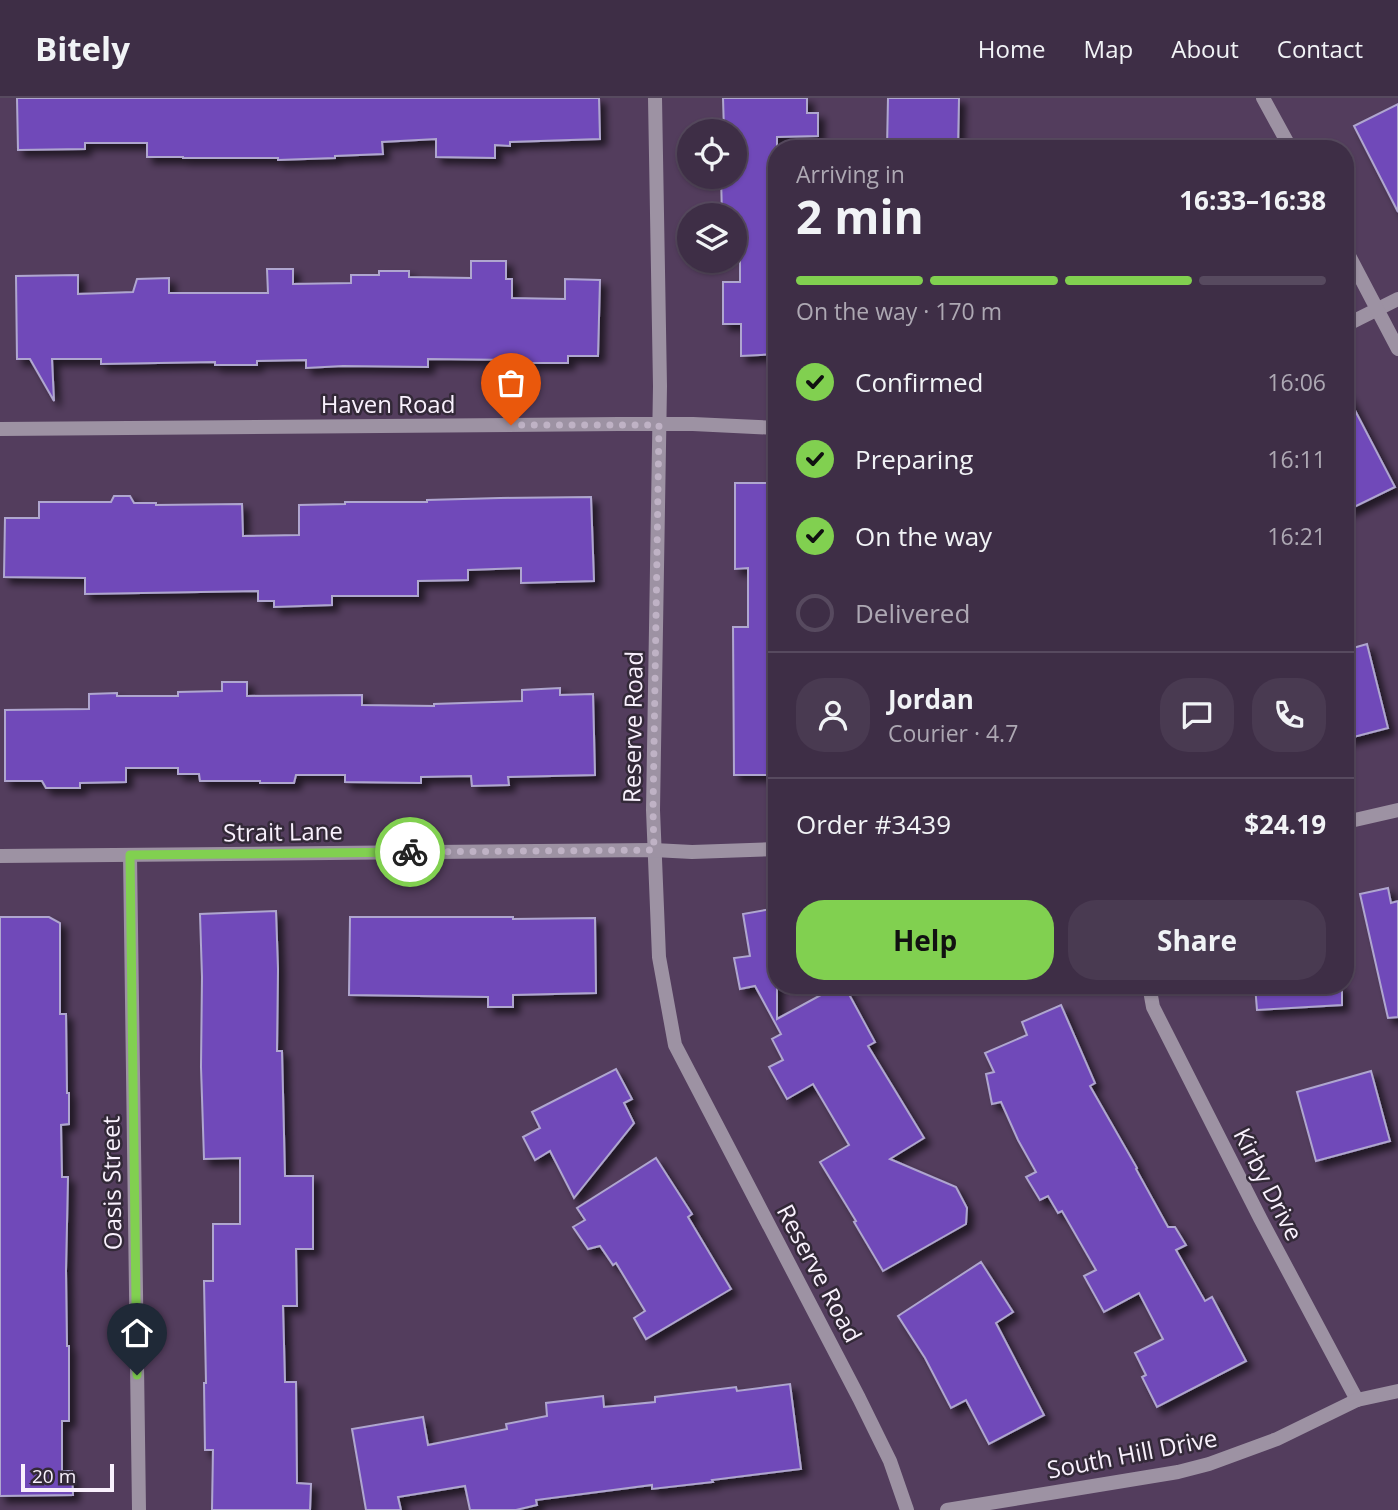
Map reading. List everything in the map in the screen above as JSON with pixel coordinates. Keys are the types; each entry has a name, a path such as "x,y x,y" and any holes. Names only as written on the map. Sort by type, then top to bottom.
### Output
{"street":[{"name":"Reserve Road","path":"655,98 660,386 653,810 659,957 675,1045 859,1398 890,1461 907,1510"},
{"path":"1263,98 1286,140"},
{"path":"1354,265 1398,349"},
{"path":"1354,322 1398,299"},
{"name":"Haven Road","path":"0,429 619,424 768,428"},
{"path":"1354,820 1398,810"},
{"name":"Strait Lane","path":"0,856 768,849"},
{"name":"Oasis Street","path":"130,855 139,1510"},
{"name":"Kirby Drive","path":"1151,994 1153,1007 1260,1218 1357,1400"},
{"name":"South Hill Drive","path":"947,1510 1178,1472 1209,1464 1277,1439 1357,1400 1398,1391"}],"building":[{"path":"17,98 599,98 600,139 510,142 510,146 495,145 495,158 436,157 436,139 382,142 383,154 278,160 147,157 147,143 85,143 85,149 18,150"},
{"path":"723,98 807,98 807,113 818,113 818,136 777,137 777,140 768,140 768,354 741,356 741,324 723,324 723,282 740,282 740,273 747,273 747,203 722,203 721,189 747,189 747,119 724,119"},
{"path":"888,98 959,98 958,140 887,140"},
{"path":"1398,104 1398,212 1354,126"},
{"path":"471,261 506,261 506,279 512,279 512,298 565,299 565,279 600,280 598,356 568,356 568,363 428,359 428,367 306,368 306,360 257,361 257,365 215,365 215,362 101,364 101,359 52,359 54,401 30,359 17,359 16,276 78,275 78,294 133,292 137,279 169,278 169,293 268,293 267,269 293,269 293,284 351,283 351,275 379,275 379,271 409,271 409,277 471,278"},
{"path":"1354,408 1395,487 1354,507"},
{"path":"735,483 768,483 768,775 734,775 733,627 748,627 748,568 735,569"},
{"path":"114,496 130,496 134,503 156,505 242,504 243,536 299,535 299,505 591,497 594,581 521,583 521,568 468,570 468,580 418,581 418,596 332,596 332,605 274,607 274,601 258,601 258,591 85,594 85,578 4,577 5,518 39,518 39,502 111,502"},
{"path":"1367,644 1388,728 1354,737 1354,648"},
{"path":"222,682 247,682 247,696 362,695 362,705 434,706 522,701 522,690 560,688 560,695 593,694 595,775 508,777 509,785 472,786 471,776 421,777 421,783 345,782 345,775 296,775 294,783 260,783 200,781 199,774 178,774 178,768 126,768 126,782 80,783 80,788 46,788 42,781 5,781 5,710 89,709 89,694 178,696 178,692 222,691"},
{"path":"1388,888 1391,903 1398,901 1398,1017 1388,1018 1360,894"},
{"path":"768,910 768,994 777,994 777,1019 823,994 849,994 875,1042 868,1046 924,1138 890,1159 956,1187 967,1208 966,1224 883,1271 820,1162 849,1145 813,1084 787,1099 769,1067 783,1060 772,1039 781,1034 755,986 740,989 734,958 750,956 743,914"},
{"path":"276,911 277,1051 282,1051 285,1176 313,1176 313,1249 296,1249 297,1306 283,1306 285,1382 296,1382 297,1483 311,1484 310,1510 212,1510 213,1450 205,1450 204,1281 213,1281 213,1224 240,1224 240,1158 204,1159 200,914"},
{"path":"0,917 49,917 60,923 60,1014 66,1014 69,1093 69,1124 61,1125 62,1177 68,1177 66,1271 69,1346 69,1421 62,1421 62,1471 72,1471 73,1495 0,1496"},
{"path":"350,917 595,918 596,993 513,995 513,1007 488,1007 488,997 349,995"},
{"path":"1256,994 1342,994 1342,1005 1257,1010"},
{"path":"1061,1005 1095,1083 1090,1086 1168,1227 1175,1227 1186,1245 1176,1250 1205,1301 1212,1297 1246,1361 1157,1407 1142,1377 1146,1375 1135,1353 1163,1339 1139,1293 1104,1312 1084,1276 1096,1270 1062,1211 1058,1213 1048,1196 1040,1200 1026,1177 1036,1172 1001,1102 992,1104 986,1074 994,1072 985,1053 1027,1035 1022,1022"},
{"path":"616,1069 632,1099 624,1103 634,1123 574,1198 550,1151 535,1160 523,1137 540,1128 532,1112"},
{"path":"1371,1071 1390,1141 1316,1161 1297,1092"},
{"path":"656,1158 692,1214 688,1217 731,1289 646,1339 634,1318 645,1311 616,1263 613,1265 600,1246 588,1249 573,1227 585,1220 577,1208"},
{"path":"981,1262 1013,1312 996,1323 1044,1415 989,1444 966,1400 951,1408 925,1358 898,1316"},
{"path":"790,1384 801,1469 712,1480 713,1482 652,1489 652,1485 536,1500 537,1505 516,1510 470,1510 465,1486 398,1497 401,1510 366,1510 352,1429 423,1417 428,1445 507,1429 506,1424 547,1416 546,1403 603,1396 604,1407 655,1402 655,1397 736,1387 737,1391"}],"way so far":[{"path":"410,852 654,850 659,425 511,425"}],"route":[{"path":"137,1375 130,855 410,852"}]}
